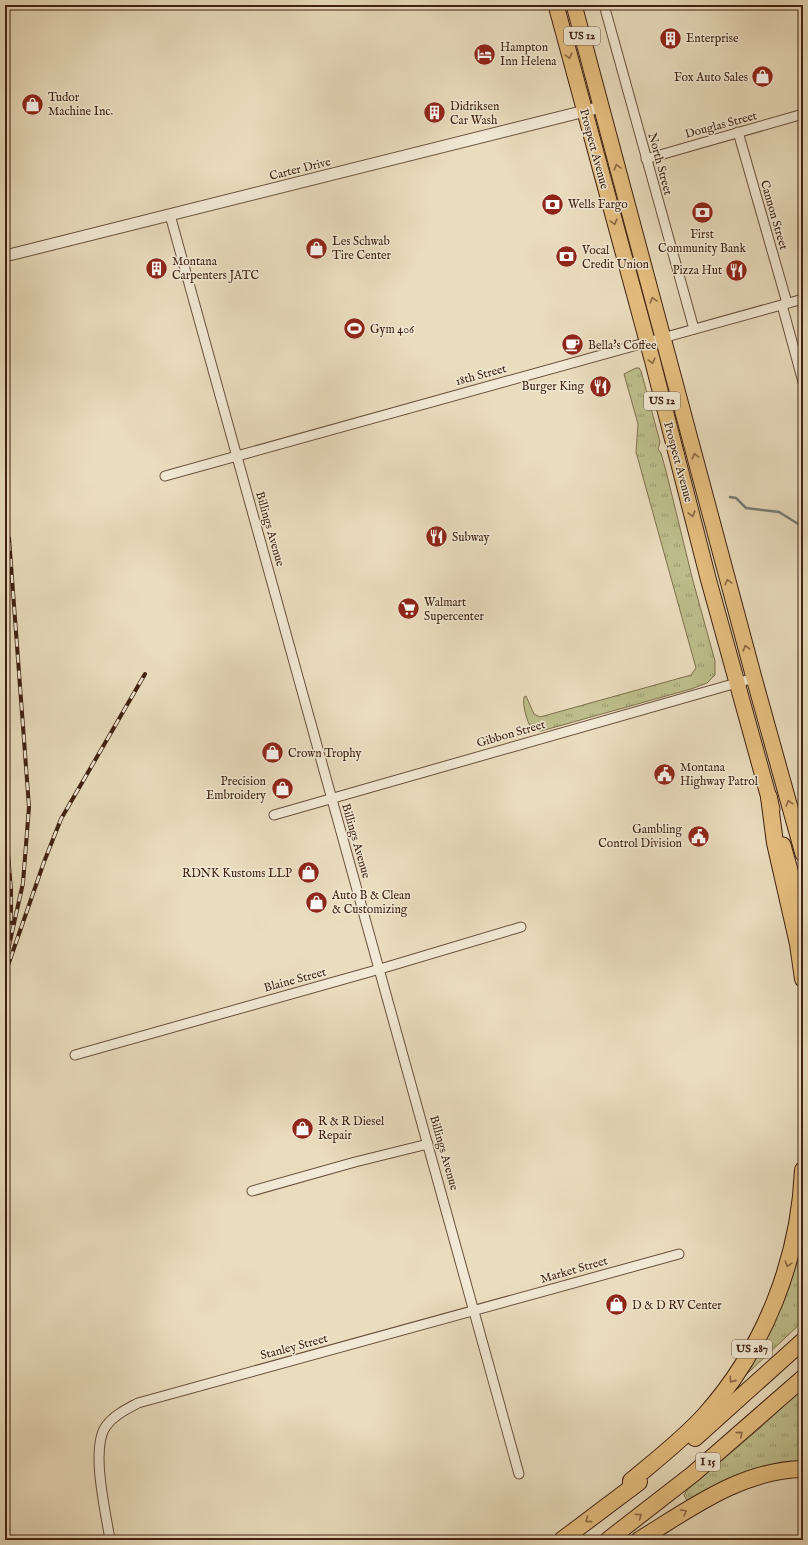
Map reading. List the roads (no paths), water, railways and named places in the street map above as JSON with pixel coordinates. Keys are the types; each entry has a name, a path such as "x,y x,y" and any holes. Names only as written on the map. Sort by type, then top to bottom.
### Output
{"highway":[{"name":"Prospect Avenue","path":"556,5 737,682 803,917"},
{"name":"Prospect Avenue","path":"574,5 754,678 803,854"},
{"path":"769,797 775,843 798,944 803,979"},
{"name":"US 287","path":"631,1488 631,1481 683,1436 712,1406 737,1373 758,1337 777,1296 789,1260 798,1220 803,1170"},
{"name":"I 15","path":"562,1540 699,1435 803,1341"},
{"name":"I 15","path":"608,1540 693,1474 803,1378"},
{"path":"639,1540 705,1499 738,1483 768,1473 803,1469"}],"street":[{"name":"North Street","path":"604,5 694,329"},
{"name":"Carter Drive","path":"5,256 601,107"},
{"name":"Douglas Street","path":"646,158 803,114"},
{"name":"Cannon Street","path":"738,132 785,304 803,382"},
{"name":"Billings Avenue","path":"170,215 475,1310 519,1474"},
{"name":"18th Street","path":"165,476 803,299"},
{"name":"Gibbon Street","path":"274,815 754,678"},
{"name":"Blaine Street","path":"75,1055 380,969 521,927"},
{"path":"252,1191 355,1162 428,1144"},
{"name":"Market Street","path":"475,1310 679,1254"},
{"name":"Stanley Street","path":"110,1540 98,1459 101,1436 106,1426 120,1412 138,1402 475,1310"}],"waterway":[{"path":"730,497 736,498 746,508 779,512 803,527"}],"railway":[{"path":"5,964 23,883 29,807 9,538"},
{"path":"5,974 44,862 61,819 145,674"},
{"path":"5,817 11,890 11,923"}],"place":[{"name":"Enterprise","path":"670,38"},
{"name":"Hampton Inn Helena","path":"484,54"},
{"name":"Fox Auto Sales","path":"763,77"},
{"name":"Tudor Machine Inc.","path":"32,104"},
{"name":"Didriksen Car Wash","path":"434,113"},
{"name":"Wells Fargo","path":"552,204"},
{"name":"First Community Bank","path":"702,213"},
{"name":"Les Schwab Tire Center","path":"316,248"},
{"name":"Vocal Credit Union","path":"566,257"},
{"name":"Montana Carpenters JATC","path":"156,268"},
{"name":"Pizza Hut","path":"737,270"},
{"name":"Gym 406","path":"354,329"},
{"name":"Bella's Coffee","path":"572,345"},
{"name":"Burger King","path":"600,386"},
{"name":"Subway","path":"436,537"},
{"name":"Walmart Supercenter","path":"408,609"},
{"name":"Crown Trophy","path":"272,753"},
{"name":"Montana Highway Patrol","path":"665,774"},
{"name":"Precision Embroidery","path":"282,788"},
{"name":"Gambling Control Division","path":"698,836"},
{"name":"RDNK Kustoms LLP","path":"308,873"},
{"name":"Auto B & Clean & Customizing","path":"316,902"},
{"name":"R & R Diesel Repair","path":"302,1128"},
{"name":"D & D RV Center","path":"616,1305"}]}
